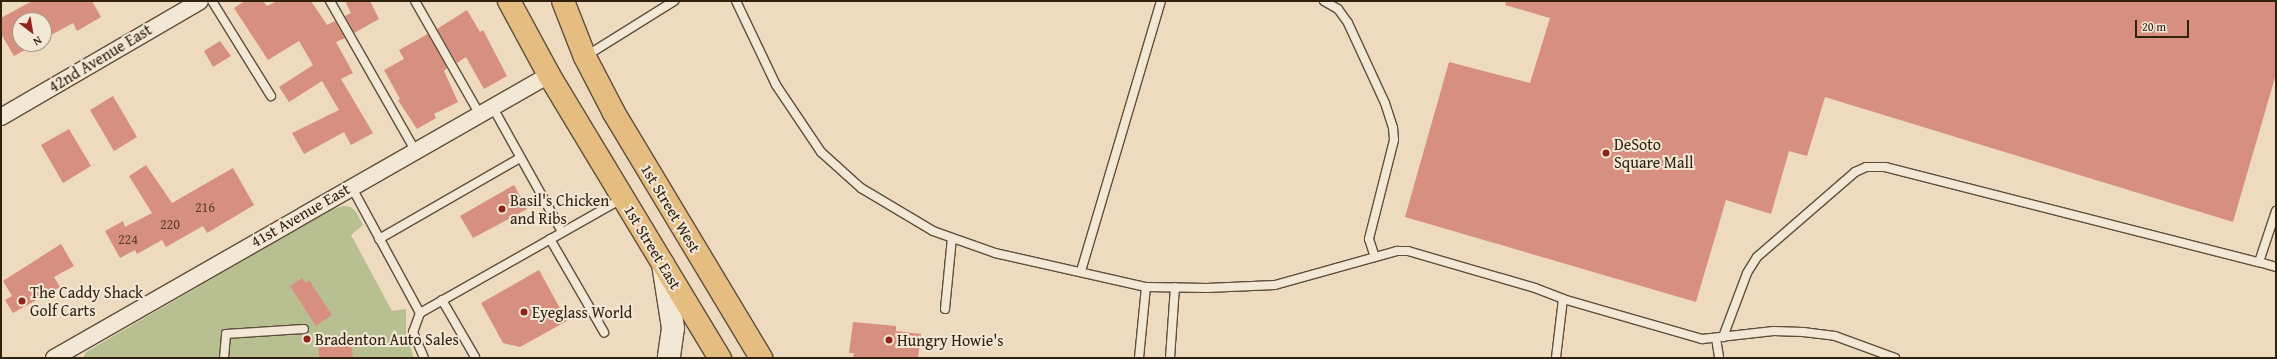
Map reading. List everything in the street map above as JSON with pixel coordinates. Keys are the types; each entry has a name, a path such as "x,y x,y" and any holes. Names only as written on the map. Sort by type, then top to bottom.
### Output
{"main road":[{"name":"1st Street West","path":"563,1 584,57 614,113 761,358"},
{"name":"1st Street East","path":"508,2 549,75 720,358"},
{"path":"663,264 673,328 669,358"}],"street":[{"name":"42nd Avenue East","path":"1,117 200,1"},
{"name":"41st Avenue East","path":"54,358 351,186 549,75"}],"lane":[{"path":"212,1 271,96"},
{"path":"330,1 415,150"},
{"path":"415,1 485,110 520,158 562,232"},
{"path":"584,57 674,1"},
{"path":"736,1 776,85 822,152 840,170 882,203 912,221 952,238 995,253 1081,271 1146,287 1175,287 1275,285 1397,251 1421,254 1690,337 1720,337 1774,331 1802,332 1835,336 1895,358"},
{"path":"1081,271 1161,1"},
{"path":"1324,1 1338,9 1348,23 1385,103 1393,128 1394,140 1369,239 1375,257"},
{"path":"379,239 520,158"},
{"path":"1719,358 1720,337 1747,273 1757,257 1855,172 1866,168 1886,167 2276,267"},
{"path":"351,186 420,313"},
{"path":"424,358 413,332 420,313 624,198"},
{"path":"2259,262 2276,211"},
{"path":"944,309 952,238"},
{"path":"550,239 604,332"},
{"path":"1139,358 1146,287"},
{"path":"1170,358 1175,287"},
{"path":"1556,358 1563,299"},
{"path":"442,300 475,357"},
{"path":"224,358 226,334 304,329"}],"green space":[{"path":"343,206 351,207 356,212 363,225 351,235 392,311 406,309 406,335 414,358 83,358 86,352 330,210"}],"building":[{"path":"32,1 92,1 101,17 77,31 73,23 52,35 52,12 12,12 12,52 21,52 14,56 1,34 1,18"},
{"path":"245,1 263,1 267,6 277,1 311,1 327,25 335,21 345,38 336,42 353,73 341,79 373,133 351,145 344,132 304,154 292,133 339,110 322,81 289,102 279,87 313,65 299,41 268,60 234,8"},
{"path":"345,1 370,1 379,19 354,33 345,16 351,13"},
{"name":"DeSoto Square Mall","path":"1506,1 2276,1 2276,74 2233,222 1825,97 1807,156 1789,151 1771,214 1726,200 1696,302 1405,217 1449,62 1530,83 1550,18 1505,5"},
{"path":"467,10 480,32 483,30 507,76 484,89 466,57 457,63 437,29"},
{"path":"428,34 447,68 444,71 458,102 434,114 436,118 417,129 398,100 400,99 384,70 404,59 399,50"},
{"path":"220,41 231,56 213,67 204,51"},
{"path":"113,96 137,137 114,151 90,110"},
{"path":"69,129 91,166 63,183 41,145"},
{"path":"146,165 172,203 233,168 254,205 207,233 203,226 166,247 162,240 137,254 135,250 120,258 105,231 123,221 125,227 152,213 129,176"},
{"path":"514,185 527,209 473,238 460,216"},
{"path":"61,244 74,266 54,277 60,287 13,313 5,300 12,296 3,281"},
{"name":"Eyeglass World","path":"539,270 567,321 520,347 503,343 481,303"},
{"path":"302,278 306,283 309,280 332,315 316,326 290,286"},
{"path":"853,322 896,326 896,331 921,334 918,358 853,358 854,353 849,353"},
{"path":"351,336 353,358 319,358 318,338"}],"place":[{"name":"DeSoto Square Mall","path":"1606,153"},
{"name":"Basil's Chicken and Ribs","path":"502,209"},
{"name":"The Caddy Shack Golf Carts","path":"22,301"},
{"name":"Eyeglass World","path":"524,312"},
{"name":"Bradenton Auto Sales","path":"307,339"},
{"name":"Hungry Howie's","path":"889,340"}]}
